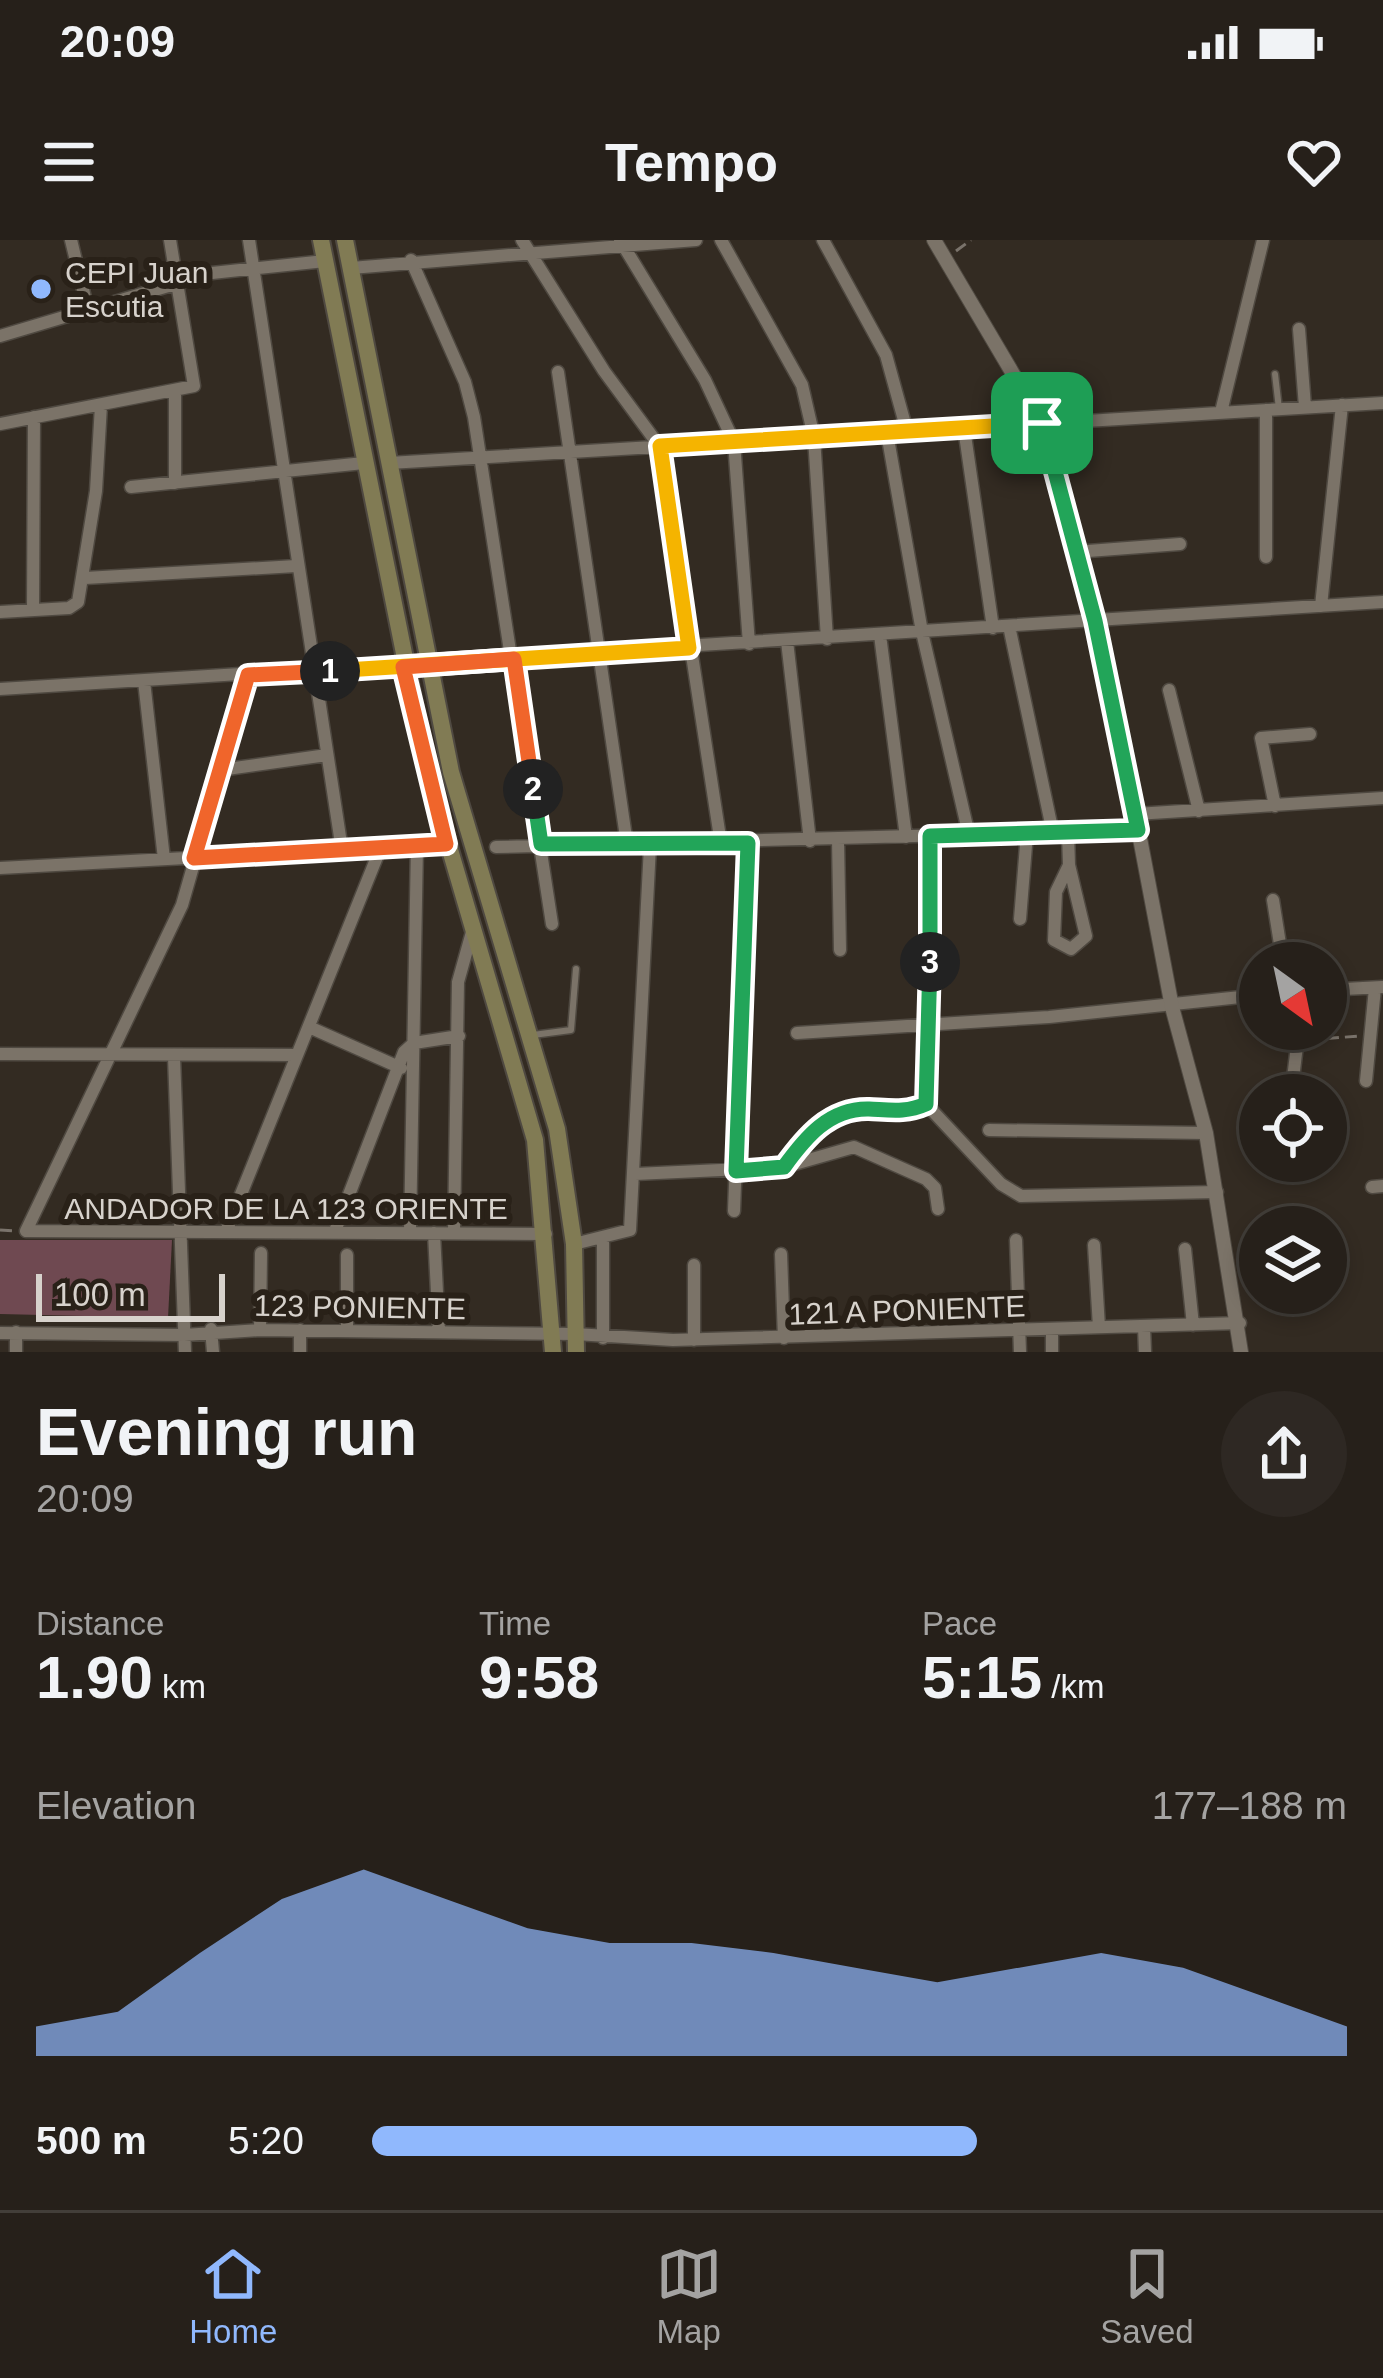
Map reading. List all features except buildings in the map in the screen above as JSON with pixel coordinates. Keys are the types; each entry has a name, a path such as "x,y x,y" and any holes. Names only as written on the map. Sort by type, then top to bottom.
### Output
{"main road":[{"path":"321,240 403,667 446,844 535,1140 552,1343"},
{"path":"346,240 467,832 557,1129 574,1244 576,1343"}],"street":[{"path":"71,240 88,310"},
{"path":"0,424 194,386 170,240"},
{"path":"249,240 342,850"},
{"path":"351,268 525,245 696,240"},
{"path":"721,240 795,367 814,437 827,639"},
{"path":"823,240 886,355 907,431"},
{"path":"934,240 1030,410 1042,423 1095,621 1172,1006 1206,1133 1241,1352"},
{"path":"1221,412 1263,240"},
{"path":"622,243 705,380 734,442 749,644"},
{"path":"525,245 604,371 660,446 721,844"},
{"path":"411,260 465,382 481,457 552,924"},
{"path":"0,336 178,283 252,266 326,261"},
{"path":"1298,328 1305,407"},
{"path":"559,372 627,844"},
{"path":"175,392 175,483"},
{"path":"389,463 1383,403"},
{"path":"0,612 74,605 85,578 101,405"},
{"path":"1321,606 1342,405"},
{"path":"1266,556 1273,409"},
{"path":"33,610 34,417"},
{"path":"964,428 993,628"},
{"path":"887,433 922,632 969,835"},
{"path":"131,487 364,464"},
{"path":"1075,552 1180,544"},
{"path":"85,578 296,566"},
{"path":"0,689 1383,602"},
{"path":"1009,626 1053,833"},
{"path":"880,635 906,837"},
{"path":"787,641 810,841"},
{"path":"110,1053 169,937 248,675"},
{"path":"144,681 164,859"},
{"path":"1169,689 1199,811"},
{"path":"1275,806 1261,738 1310,734"},
{"path":"220,770 327,754"},
{"path":"496,847 1068,833 1199,811 1383,798"},
{"path":"1020,919 1027,833"},
{"path":"1068,833 1069,865 1086,936 1071,949 1056,944 1054,917 1056,892 1069,865"},
{"path":"930,836 926,1104 1001,1184 1021,1196 1217,1192"},
{"path":"838,840 841,950"},
{"path":"734,1211 748,843"},
{"path":"0,868 446,844"},
{"path":"410,1232 417,845"},
{"path":"574,1244 627,1234 635,1174 650,846"},
{"path":"227,1229 381,848"},
{"path":"1273,899 1280,942"},
{"path":"454,1233 458,982 472,932"},
{"path":"1347,989 1379,987 1366,1081"},
{"path":"797,1033 1239,998"},
{"path":"309,1027 413,1073"},
{"path":"335,1231 397,1066 414,1043 459,1036"},
{"name":"ANDADOR DE LA 123 ORIENTE","path":"110,1053 26,1231 546,1234"},
{"path":"0,1054 298,1054"},
{"path":"174,1057 185,1352"},
{"path":"784,1167 808,1137 836,1115 852,1109 909,1111 926,1104"},
{"path":"989,1130 1206,1133"},
{"path":"635,1174 784,1167 843,1146 866,1150 926,1179 935,1188 938,1209"},
{"path":"434,1233 439,1332"},
{"path":"602,1339 603,1239"},
{"path":"1016,1240 1020,1352"},
{"path":"1094,1245 1099,1327"},
{"path":"1185,1249 1193,1325"},
{"path":"260,1330 261,1253"},
{"path":"781,1254 784,1338"},
{"path":"347,1255 347,1331"},
{"path":"694,1265 694,1340"},
{"name":"121 A PONIENTE","path":"576,1343 602,1339 673,1346 694,1340 764,1345 784,1338 1240,1323"},
{"path":"1144,1325 1145,1352"},
{"path":"211,1330 213,1352"},
{"path":"299,1330 300,1352"},
{"path":"1052,1330 1052,1352"},
{"path":"16,1332 16,1352"},
{"path":"401,1352 403,1332"},
{"name":"123 PONIENTE","path":"0,1333 439,1332 576,1343"},
{"path":"938,1333 939,1352"},
{"path":"106,1334 106,1352"},
{"path":"850,1335 851,1352"}],"lane":[{"path":"1273,409 1275,374"},
{"path":"530,1035 571,1030 576,970"}],"path":[{"path":"944,257 970,240"},
{"path":"1347,1035 1373,1035"}],"shaded area":[{"path":"0,1240 172,1240 168,1318 0,1314"}],"place":[{"name":"CEPI Juan Escutia","path":"41,289"}],"route":[{"path":"1042,423 1095,621 1138,830 930,836 926,1104 909,1111 852,1109 819,1126 784,1167 736,1171 748,843 541,844 514,659 403,667 446,844 194,858 248,675 689,648 660,446 1042,423"}]}
